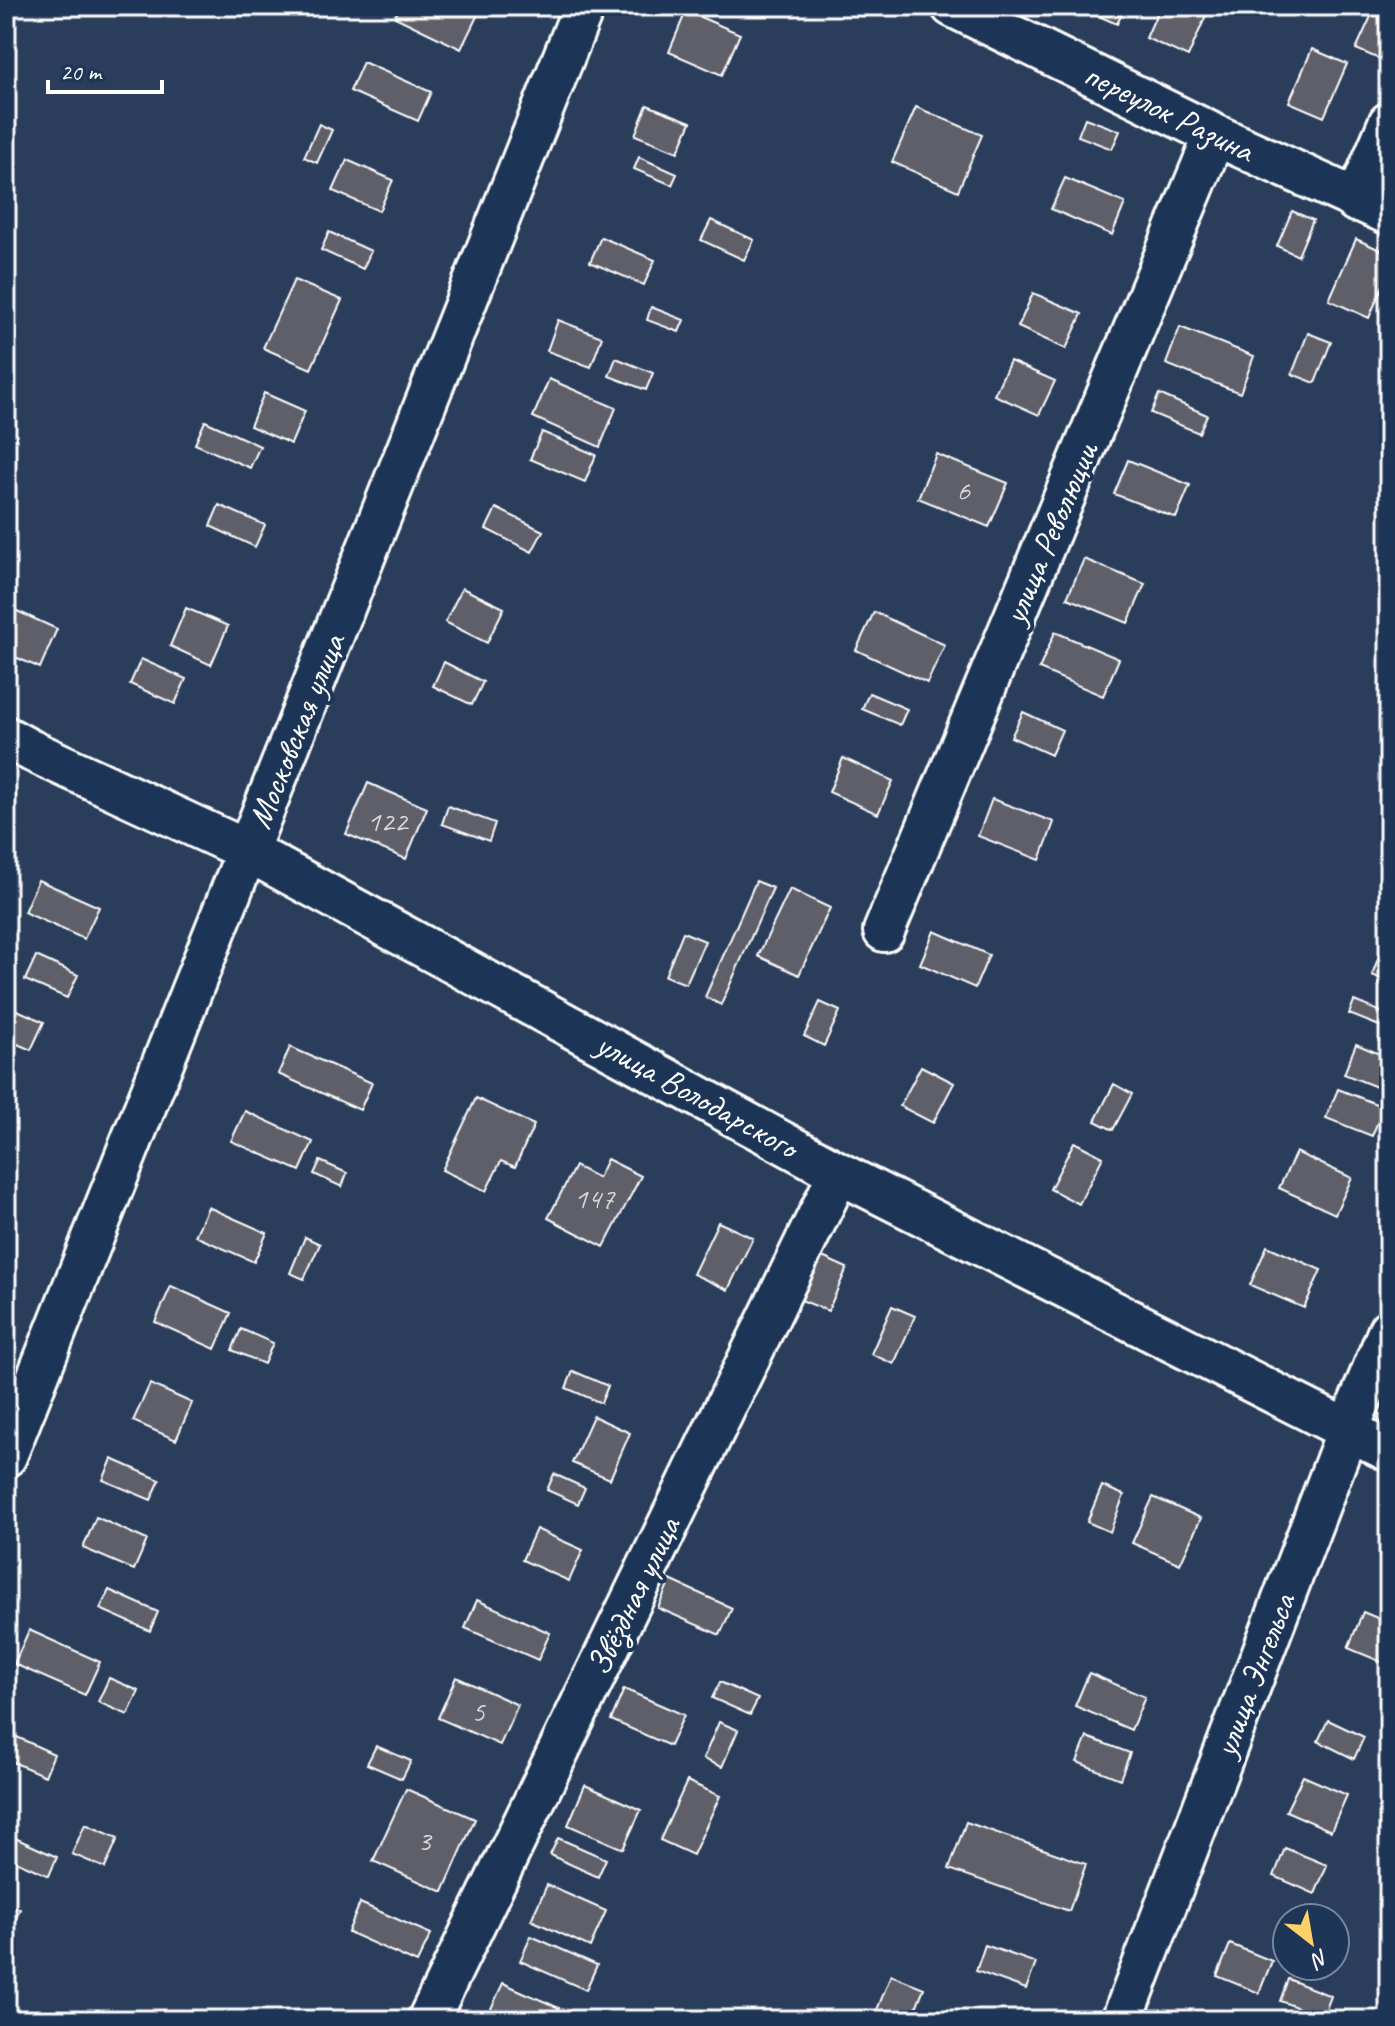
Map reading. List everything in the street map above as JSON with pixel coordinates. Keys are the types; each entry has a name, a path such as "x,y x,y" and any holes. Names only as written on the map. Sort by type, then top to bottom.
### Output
{"street":[{"name":"Московская улица","path":"6,1456 584,6"},
{"name":"переулок Разина","path":"952,6 1215,135 1373,207"},
{"path":"1373,207 1389,123"},
{"name":"улица Революции","path":"884,931 1215,135"},
{"name":"улица Володарского","path":"6,737 248,851 839,1173 1389,1451"},
{"name":"Звёздная улица","path":"428,2020 839,1173"},
{"name":"улица Энгельса","path":"1122,2020 1389,1330"}],"building":[{"path":"400,6 482,6 461,49 395,17"},
{"path":"1083,6 1126,6 1117,24 1082,9"},
{"path":"1160,6 1210,6 1188,57 1146,38"},
{"path":"686,11 740,34 722,75 669,52"},
{"path":"1373,12 1389,19 1389,35 1379,59 1356,49"},
{"path":"1312,49 1347,64 1324,117 1289,102"},
{"path":"363,62 431,92 418,121 350,91"},
{"path":"647,105 691,122 678,152 635,135"},
{"path":"916,107 982,135 958,191 892,162"},
{"path":"1085,118 1120,131 1112,149 1078,136"},
{"path":"319,124 332,130 317,163 304,157"},
{"path":"639,157 677,174 672,185 634,169"},
{"path":"347,160 393,180 379,211 333,191"},
{"path":"1065,178 1125,203 1112,235 1051,209"},
{"path":"1292,211 1313,220 1298,256 1277,246"},
{"path":"711,220 754,240 744,260 701,240"},
{"path":"329,232 371,251 363,269 321,250"},
{"path":"601,237 655,260 644,285 590,262"},
{"path":"1356,239 1389,254 1389,271 1369,318 1329,300"},
{"path":"294,280 342,300 311,369 263,348"},
{"path":"1033,293 1082,314 1066,349 1018,327"},
{"path":"651,307 684,320 679,332 647,320"},
{"path":"558,320 602,337 591,367 547,351"},
{"path":"1180,327 1254,356 1240,393 1166,364"},
{"path":"1308,333 1331,342 1315,383 1292,374"},
{"path":"616,358 653,373 646,390 609,376"},
{"path":"1010,361 1055,381 1039,415 994,395"},
{"path":"549,379 616,408 600,447 533,417"},
{"path":"264,393 305,411 291,444 250,426"},
{"path":"1159,394 1207,415 1199,433 1151,413"},
{"path":"205,421 260,446 250,468 195,444"},
{"path":"542,432 596,455 585,482 530,459"},
{"path":"936,454 1008,483 989,527 918,498"},
{"path":"1128,460 1190,485 1176,518 1114,494"},
{"path":"219,505 265,525 255,547 210,526"},
{"path":"496,508 543,531 532,552 486,529"},
{"path":"1084,559 1145,584 1128,623 1067,598"},
{"path":"462,588 504,608 487,643 445,622"},
{"path":"6,606 57,629 40,668 6,653"},
{"path":"186,608 228,626 211,665 170,646"},
{"path":"874,612 945,645 927,683 856,650"},
{"path":"1055,632 1119,659 1103,696 1039,669"},
{"path":"141,659 186,679 175,704 130,684"},
{"path":"444,662 483,682 472,705 433,686"},
{"path":"869,693 907,709 900,725 862,709"},
{"path":"1023,712 1062,730 1051,755 1011,737"},
{"path":"843,758 893,781 878,814 829,792"},
{"path":"368,783 427,808 406,859 346,834"},
{"path":"992,799 1054,822 1040,860 978,836"},
{"path":"448,806 495,823 489,841 442,824"},
{"path":"38,880 99,907 84,939 24,912"},
{"path":"756,881 773,888 721,1005 705,997"},
{"path":"790,889 830,908 799,975 758,956"},
{"path":"934,931 989,955 975,988 920,964"},
{"path":"683,932 705,941 686,984 665,976"},
{"path":"1380,953 1389,957 1389,982 1372,975"},
{"path":"36,956 78,975 67,998 25,980"},
{"path":"1354,1001 1389,1015 1387,1029 1349,1014"},
{"path":"820,1002 840,1011 824,1046 804,1036"},
{"path":"6,1005 44,1022 31,1050 6,1039"},
{"path":"1356,1044 1389,1058 1389,1092 1344,1074"},
{"path":"290,1047 372,1083 360,1110 278,1074"},
{"path":"921,1066 954,1083 933,1123 900,1106"},
{"path":"1114,1084 1132,1094 1113,1130 1095,1121"},
{"path":"1338,1089 1384,1107 1372,1136 1326,1118"},
{"path":"476,1098 534,1125 515,1167 501,1161 486,1191 442,1170"},
{"path":"245,1111 313,1142 300,1171 231,1141"},
{"path":"1074,1142 1103,1157 1079,1204 1050,1189"},
{"path":"1296,1152 1352,1178 1335,1214 1279,1188"},
{"path":"607,1159 641,1176 604,1247 548,1218 575,1166 598,1178"},
{"path":"320,1161 347,1173 342,1187 314,1174"},
{"path":"208,1207 267,1233 254,1262 195,1236"},
{"path":"718,1222 753,1238 728,1290 693,1274"},
{"path":"305,1237 320,1244 304,1279 290,1273"},
{"path":"1267,1246 1321,1270 1304,1308 1250,1285"},
{"path":"820,1256 847,1268 828,1311 801,1300"},
{"path":"171,1286 231,1313 215,1349 155,1322"},
{"path":"892,1306 915,1316 894,1364 871,1354"},
{"path":"241,1329 273,1343 264,1364 232,1350"},
{"path":"573,1371 608,1386 601,1403 566,1388"},
{"path":"150,1384 192,1403 176,1440 133,1421"},
{"path":"593,1416 630,1433 610,1479 572,1463"},
{"path":"112,1459 160,1480 151,1500 103,1480"},
{"path":"554,1474 585,1488 578,1504 547,1490"},
{"path":"1102,1486 1124,1495 1110,1532 1087,1522"},
{"path":"1153,1497 1201,1518 1180,1564 1132,1543"},
{"path":"96,1517 147,1540 134,1570 83,1548"},
{"path":"536,1529 583,1550 569,1581 522,1560"},
{"path":"670,1580 732,1608 720,1635 658,1608"},
{"path":"109,1590 158,1612 150,1631 100,1609"},
{"path":"477,1600 550,1633 538,1660 465,1628"},
{"path":"1363,1612 1389,1623 1389,1665 1348,1648"},
{"path":"29,1630 100,1662 85,1695 14,1664"},
{"path":"1089,1673 1145,1697 1131,1730 1075,1706"},
{"path":"456,1677 518,1705 500,1745 438,1718"},
{"path":"109,1678 139,1691 128,1715 98,1702"},
{"path":"720,1682 758,1699 750,1715 712,1698"},
{"path":"624,1689 684,1715 670,1746 611,1720"},
{"path":"1328,1720 1364,1737 1354,1759 1318,1741"},
{"path":"719,1722 738,1730 722,1767 703,1759"},
{"path":"6,1732 54,1754 45,1776 6,1759"},
{"path":"1087,1737 1130,1753 1120,1779 1077,1762"},
{"path":"376,1746 411,1761 402,1779 367,1764"},
{"path":"1303,1776 1347,1795 1331,1831 1286,1811"},
{"path":"687,1781 720,1796 693,1855 660,1840"},
{"path":"585,1785 641,1810 623,1849 568,1825"},
{"path":"406,1789 475,1819 443,1892 373,1861"},
{"path":"966,1822 1086,1864 1069,1911 949,1869"},
{"path":"85,1824 118,1838 105,1868 72,1854"},
{"path":"15,1838 57,1857 49,1876 7,1857"},
{"path":"558,1838 606,1859 598,1877 550,1855"},
{"path":"1285,1848 1327,1865 1315,1894 1274,1876"},
{"path":"547,1885 606,1911 590,1947 531,1920"},
{"path":"6,1903 20,1909 7,1939 6,1939"},
{"path":"360,1903 431,1934 417,1963 348,1932"},
{"path":"531,1936 597,1965 586,1990 520,1961"},
{"path":"1230,1944 1271,1961 1259,1993 1217,1976"},
{"path":"985,1945 1036,1963 1026,1989 976,1971"},
{"path":"891,1975 924,1988 911,2020 873,2020"},
{"path":"1287,1982 1296,1982 1331,1996 1323,2017 1280,2001"},
{"path":"503,1983 559,2008 554,2020 499,2020 488,2015"},
{"path":"1198,2011 1224,2020 1195,2020"}]}
